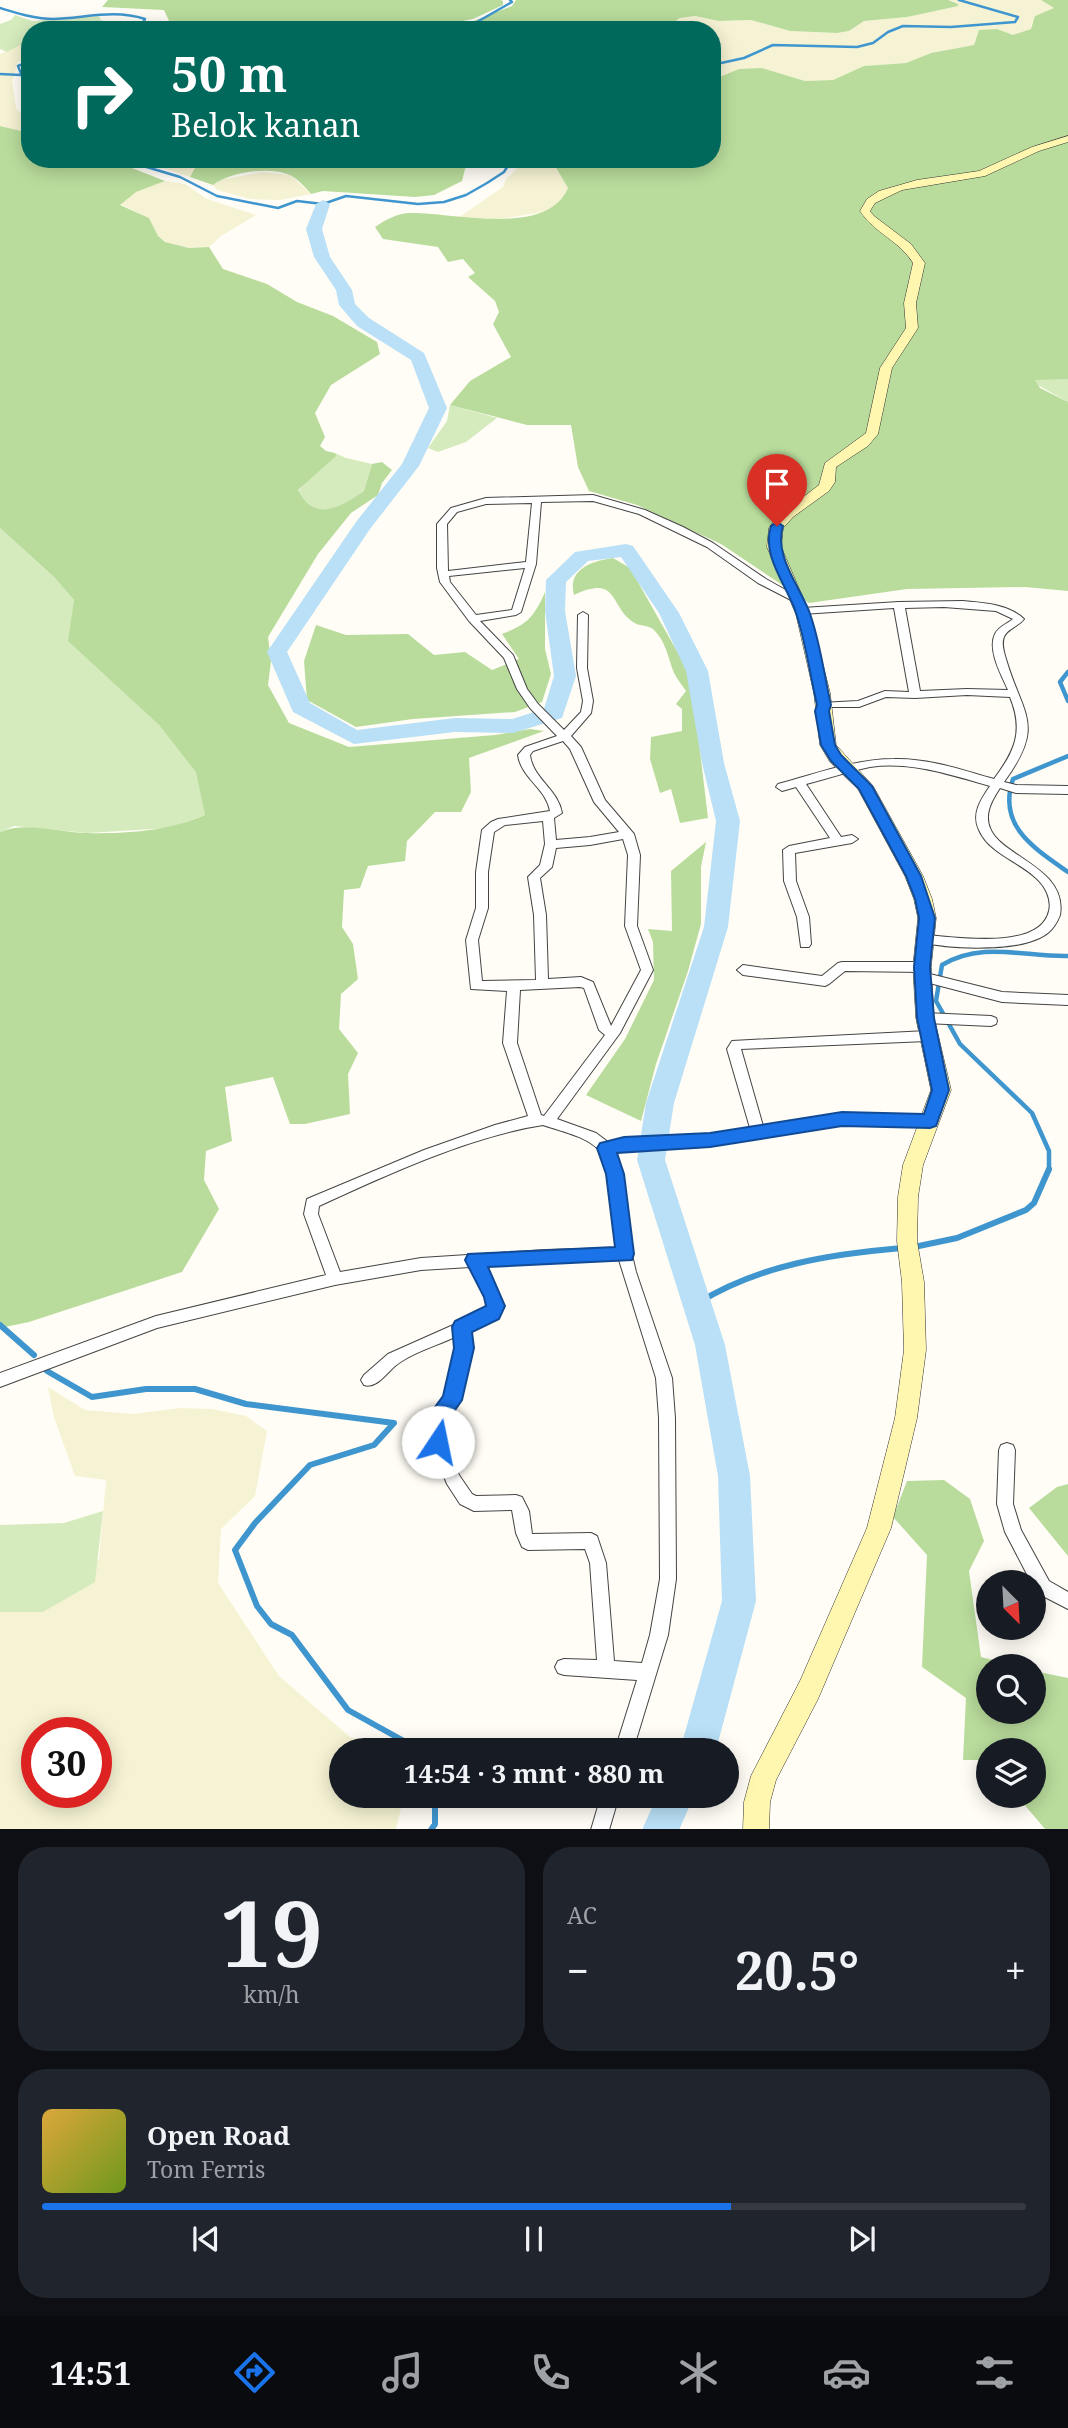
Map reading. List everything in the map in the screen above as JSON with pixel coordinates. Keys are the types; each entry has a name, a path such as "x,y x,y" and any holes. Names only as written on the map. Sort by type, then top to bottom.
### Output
{"street":[{"path":"756,1829 757,1802 764,1776 809,1690 879,1528 906,1418 915,1350 915,1315 908,1250 908,1197 913,1165 940,1090 929,1024 927,918 914,876 864,786 828,745 822,711 824,705 799,605 773,540 774,531 789,512 820,493 828,482 830,466 842,455 868,440 872,434 886,368 912,328 910,303 919,264 905,243 872,222 865,211 867,205 876,198 917,183 982,173 1031,151 1068,139"},
{"path":"335,1279 311,1214 312,1203 456,1144 541,1120 586,1074 639,989 647,970 631,926 634,855 628,834 600,802 575,747 534,706 522,689 509,657 473,619 445,582 442,528 447,516 474,504 515,499 593,498 642,512 696,537 799,605 949,604 999,610 1017,616 1017,622 998,636 1013,694 1022,712 1021,742 1001,785 982,804 983,826 992,843 1024,860 1054,891 1054,916 1045,931 1018,942 926,939"},
{"path":"473,619 516,612 531,564 537,499"},
{"path":"443,574 531,564"},
{"path":"899,605 915,695"},
{"path":"583,615 582,668 586,713 565,737 529,749 524,755 524,763 555,805 556,813 548,817 499,822 488,830 482,872 482,908 472,940 474,976 478,988 582,982 589,985 606,1030 612,1033"},
{"path":"824,705 859,704 885,694 1013,694"},
{"path":"782,787 882,762 915,764 1016,789 1068,790"},
{"path":"799,783 838,841"},
{"path":"542,984 540,915 534,877 546,867 551,844 548,817"},
{"path":"551,844 628,834"},
{"path":"805,944 803,917 790,881 789,849 852,839"},
{"path":"743,970 825,981 842,966 929,976 1002,997 1068,1000"},
{"path":"514,986 510,1043 541,1120 591,1137 606,1148 615,1174 625,1254 664,1378 667,1418 668,1579 659,1635 628,1738"},
{"path":"758,1133 734,1049 737,1044 929,1024 953,1019 991,1021"},
{"path":"606,1148 624,1144 758,1133 861,1118 930,1121"},
{"path":"0,1380 156,1322 335,1279 421,1264 625,1254"},
{"path":"369,1380 393,1359 492,1313 495,1306 494,1297 474,1260"},
{"path":"462,1327 464,1348 452,1400 443,1410 438,1442 453,1479 466,1499 474,1504 516,1502 520,1506 523,1536 528,1542 591,1541 598,1563 606,1669"},
{"path":"1007,1450 1004,1504 1013,1532 1043,1587 1068,1601"},
{"path":"564,1667 648,1672"},
{"path":"600,1829 606,1808"}],"shaded area":[{"path":"948,0 1041,0 1055,8 1031,24 1032,29 1013,35 997,29 975,39 974,45 931,53 906,63 864,66 833,80 805,81 762,68 721,77 719,21 751,20 790,31 837,33 849,31 864,21 907,17 958,4"},
{"path":"695,16 719,21 676,21"},
{"path":"21,44 21,61 18,62 12,81 16,108 21,113 21,131 0,126 0,54"},
{"path":"164,168 195,168 190,177"},
{"path":"518,168 556,168 568,188 564,199 553,208 537,213 501,219 458,218 503,187 506,179"},
{"path":"263,172 290,175 311,194 280,200 250,199 217,190 213,185 220,180"},
{"path":"165,181 185,184 207,199 256,215 221,236 209,247 189,248 165,242 158,236 149,218 120,204 136,192"},
{"path":"48,1387 85,1410 133,1414 180,1408 212,1409 246,1416 267,1431 255,1496 221,1529 218,1583 279,1676 353,1738 329,1738 329,1808 401,1808 396,1829 0,1829 0,1612 43,1611 99,1559 106,1480 75,1476 54,1417"}],"green space":[{"path":"108,0 503,1 503,5 463,21 169,21 164,10 102,7"},
{"path":"516,0 948,0 958,4 907,17 864,21 849,31 837,33 790,31 751,20 719,21 695,16 676,21 474,21 512,6"},
{"path":"1041,0 1068,0 1068,379 1035,380 1040,388 1068,402 1068,591 1025,587 907,589 809,603 721,544 637,505 589,491 578,467 571,425 527,425 450,405 470,381 511,357 493,324 499,312 495,301 468,277 475,273 463,259 448,262 438,247 383,239 375,227 405,213 497,219 520,218 540,213 557,203 568,188 556,168 721,168 722,76 739,69 762,68 805,81 833,80 864,66 906,63 931,53 974,45 979,30 997,29 1013,35 1031,29 1035,16 1054,8"},
{"path":"15,15 32,21 21,21 21,45 7,52 0,49 0,24 11,20"},
{"path":"99,16 104,21 32,21"},
{"path":"0,126 21,131 21,168 132,168 165,181 136,192 120,205 149,218 158,236 165,242 189,248 209,247 223,269 267,284 297,302 333,316 377,342 380,354 331,385 315,413 325,437 320,446 336,456 298,490 312,507 329,509 364,491 372,464 382,462 392,470 382,483 378,495 351,513 318,554 268,637 271,661 268,685 289,723 349,747 495,735 530,729 544,731 469,758 471,792 461,812 435,812 407,841 405,861 368,866 360,888 344,890 342,927 353,944 358,979 341,994 339,1029 358,1053 348,1074 350,1114 305,1124 290,1124 273,1077 225,1087 232,1141 206,1151 204,1180 219,1209 182,1272 29,1322 0,1328 0,832 32,827 76,833 132,832 177,825 205,815 196,772 159,725 68,641 74,600 54,577 0,528"},
{"path":"195,168 466,168 462,181 434,195 415,197 323,191 311,194 293,177 272,171 240,174 213,185 190,177"},
{"path":"1035,379 1068,379 1068,402 1036,384"},
{"path":"450,405 497,418 466,442 438,452 428,448 447,421"},
{"path":"335,453 372,464 364,491 338,507 321,510 305,501 298,491"},
{"path":"0,528 54,577 74,600 69,641 159,725 197,772 205,815 170,828 87,833 14,826 0,832"},
{"path":"613,558 630,568 691,676 708,818 680,823 671,789 660,793 650,759 651,737 682,731 682,709 676,704 686,691 674,673 661,639 653,629 635,623 625,615 606,590 588,589 574,595 574,579 583,568 597,561"},
{"path":"545,592 545,649 551,674 542,702 515,712 413,719 356,727 307,700 304,661 316,625 346,635 408,634 434,655 465,652 492,670 519,659 502,634 529,619"},
{"path":"706,842 701,867 701,924 656,1064 641,1121 586,1095 625,1039 654,980 653,942 648,929 672,931 671,871"},
{"path":"944,1480 970,1499 984,1541 969,1571 976,1640 979,1640 981,1654 976,1654 976,1724 1046,1724 1046,1673 1068,1678 1068,1829 1045,1829 1027,1808 1046,1808 1046,1738 976,1738 976,1760 963,1760 966,1698 922,1667 927,1555 893,1517 907,1481"},
{"path":"1068,1484 1068,1556 1029,1508 1057,1487"},
{"path":"103,1511 95,1582 43,1612 0,1612 0,1525 64,1523"}],"waterway":[{"path":"479,21 512,2 510,0"},
{"path":"721,63 744,58 773,45 857,47 873,43 888,32 903,26 951,27 1015,22 1018,17 959,0"},
{"path":"0,8 46,19 111,14 133,16 145,19 144,21"},
{"path":"21,65 18,66 21,74"},
{"path":"0,74 21,75"},
{"path":"150,168 180,177 217,196 278,208 297,201 323,204 346,196 418,204 444,202 466,195 506,168"},
{"path":"323,204 314,229 322,257 344,290 347,305 363,322 418,357 438,408 410,466 363,526 277,652 301,707 354,737 455,725 513,726 554,713 565,676 555,611 556,580 582,556 626,550 669,613 697,671 713,763 728,821 716,927 660,1103 651,1160 710,1345 734,1476 739,1601 701,1738"},
{"path":"1068,672 1060,682 1068,701"},
{"path":"1068,756 1013,779 1009,796 1014,823 1022,834 1068,872"},
{"path":"1049,1169 1049,1151 1032,1113 960,1044 936,1001 942,965 957,958 988,952 1068,956"},
{"path":"914,1247 957,1238 1026,1210 1034,1203 1049,1169"},
{"path":"698,1303 721,1290 771,1270 822,1258 902,1248"},
{"path":"0,1325 34,1355"},
{"path":"47,1371 92,1397 146,1389 195,1389 246,1404 394,1423 374,1445 310,1465 255,1523 235,1550 257,1606 271,1624 292,1635 348,1710 398,1738"},
{"path":"432,1829 435,1824 435,1808"},
{"path":"660,1829 670,1808"}],"route":[{"path":"438,1442 443,1410 452,1400 464,1348 462,1327 492,1313 495,1306 494,1297 474,1260 625,1254 615,1191 615,1174 606,1148 624,1144 710,1140 842,1119 930,1121 940,1090 925,1018 922,967 927,918 923,899 914,876 864,786 836,758 828,745 822,711 824,705 802,611 790,590 773,540 777,526"}]}
